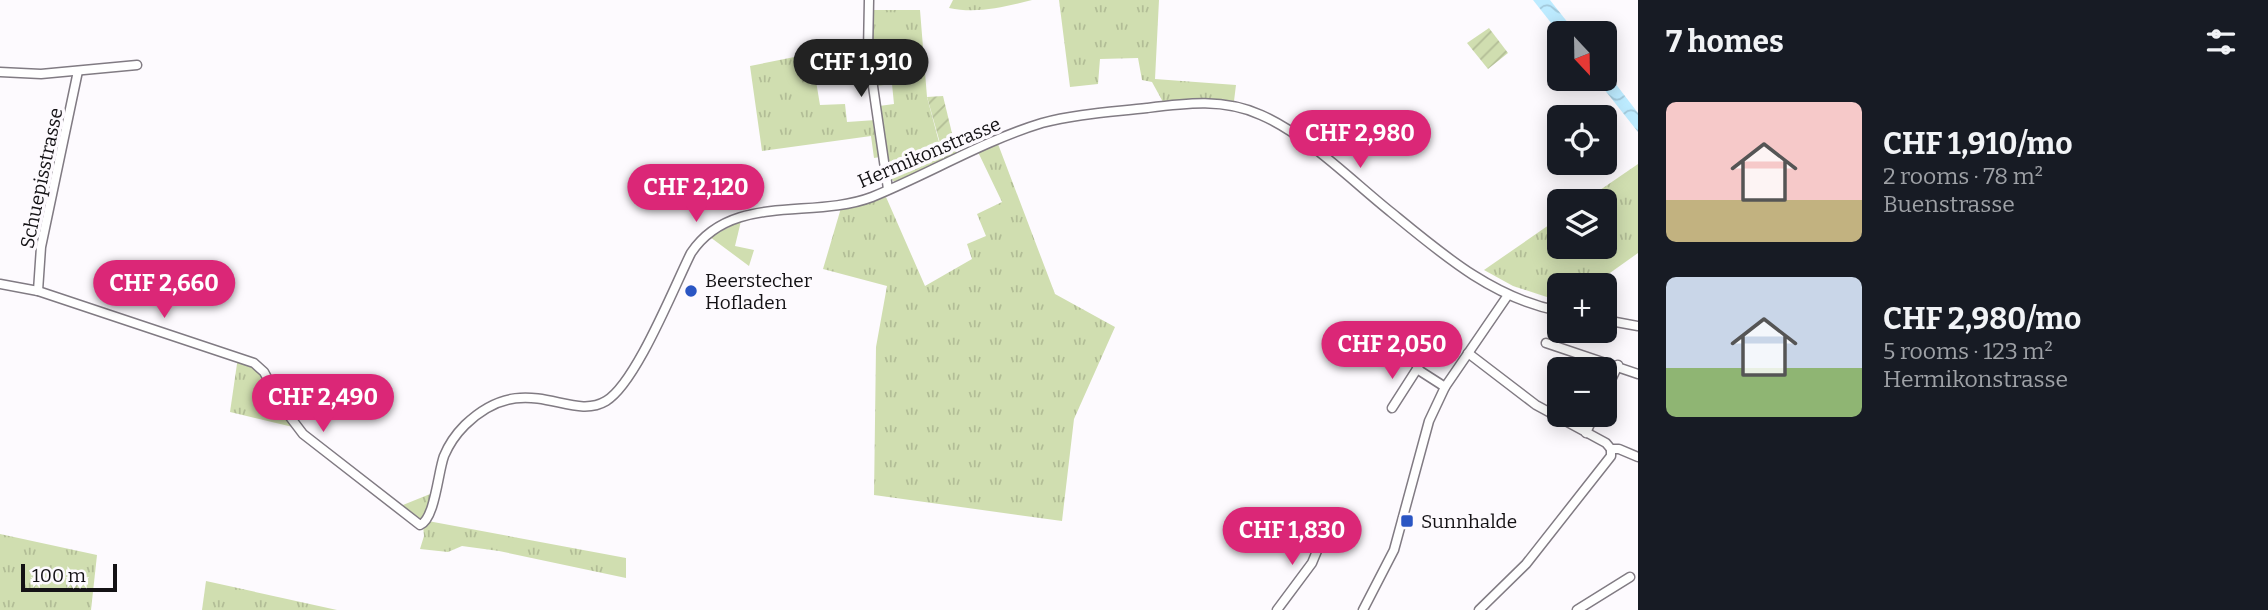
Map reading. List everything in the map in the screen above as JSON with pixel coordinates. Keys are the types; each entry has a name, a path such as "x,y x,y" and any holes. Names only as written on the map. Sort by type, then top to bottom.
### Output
{"street":[{"path":"869,0 868,52 888,189"},
{"path":"0,72 78,71 137,65"},
{"name":"Schuepisstrasse","path":"38,291 41,247 78,71"},
{"name":"Hermikonstrasse","path":"38,291 238,357 260,368 290,419 310,442 415,522 423,524 429,516 442,462 450,443 466,425 485,410 523,396 586,405 601,403 613,395 630,373 691,253 709,231 744,216 861,200 1007,136 1054,120 1184,103 1226,104 1249,110 1278,123 1462,269 1508,295 1547,307"},
{"path":"0,284 38,291"},
{"path":"1363,610 1394,550 1418,455 1445,387 1508,295"},
{"path":"1617,322 1638,326"},
{"path":"1392,408 1436,335"},
{"path":"1546,343 1618,365 1638,374"},
{"path":"1468,353 1536,405 1606,443 1611,449 1611,456 1526,564 1479,610"},
{"path":"1417,369 1445,387"},
{"path":"1586,433 1589,427"},
{"path":"1611,449 1619,449 1638,457"},
{"path":"1277,610 1312,563 1324,534"},
{"path":"1577,610 1630,577"}],"green space":[{"path":"953,0 1032,0 980,10 959,10 949,8"},
{"path":"1059,0 1159,0 1155,79 1236,85 1234,101 1205,99 1163,102 1152,82 1142,80 1138,58 1100,59 1098,84 1070,87"},
{"path":"870,10 920,10 927,97 944,161 895,182 889,178 879,106 894,104 892,84 876,86 870,51"},
{"path":"1489,28 1508,53 1488,69 1467,43"},
{"path":"864,43 868,74 816,81 820,105 845,104 847,122 876,120 880,157 874,158 871,136 762,151 750,66"},
{"path":"943,96 957,154 945,161 927,97"},
{"path":"998,144 1055,294 1115,327 1074,419 1062,521 874,495 876,347 887,286 823,269 841,208 886,197 925,286 972,259 967,244 986,236 977,214 1002,202 978,152"},
{"path":"1638,164 1638,253 1610,273 1547,273 1547,297 1513,286 1484,270 1547,226 1547,259 1617,259 1617,189 1602,189"},
{"path":"741,221 735,246 754,250 749,266 710,237"},
{"path":"238,357 254,363 297,428 230,412"},
{"path":"435,492 428,521 626,558 626,578 499,551 462,546 448,552 420,549 424,536 423,525 398,507"},
{"path":"0,534 97,555 91,610 0,610"},
{"path":"206,581 337,610 202,610"}],"water":[{"path":"1533,0 1550,0 1567,21 1550,21"},
{"path":"1617,86 1638,113 1638,132 1617,105 1606,91 1617,91"}],"place":[{"name":"Beerstecher Hofladen","path":"691,291"},
{"name":"Sunnhalde","path":"1407,521"}]}
